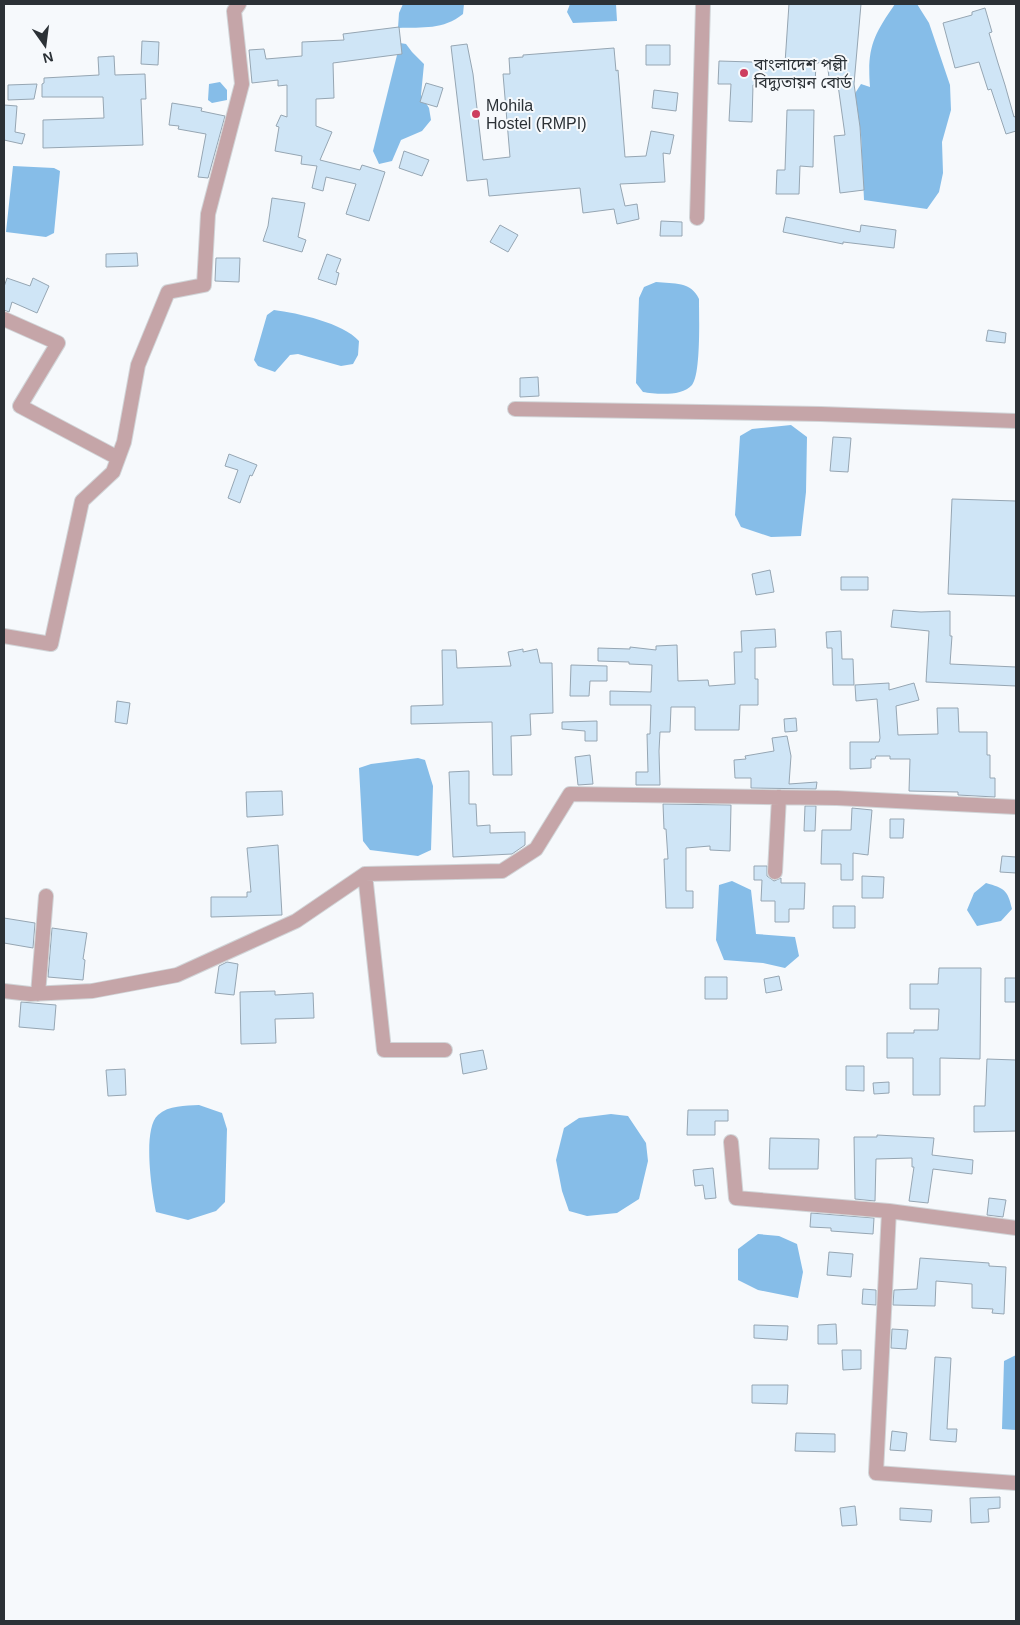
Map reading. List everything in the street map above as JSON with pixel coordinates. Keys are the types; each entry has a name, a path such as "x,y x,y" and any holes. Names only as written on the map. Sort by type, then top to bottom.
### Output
{"street":[{"path":"4,636 52,644 82,500 113,472 124,442 138,365 168,292 204,285 208,214 242,84 234,11 239,4"},
{"path":"697,218 703,4"},
{"path":"4,319 58,344 20,406 118,458"},
{"path":"515,409 811,414 1016,421"},
{"path":"4,991 38,994 92,991 177,975 296,921 365,874 502,870 536,849 570,794 837,798 1016,807"},
{"path":"775,872 779,797"},
{"path":"365,874 384,1050 446,1050"},
{"path":"38,994 46,896"},
{"path":"731,1142 736,1198 889,1211 1016,1228"},
{"path":"889,1211 876,1474 1016,1483"}],"water":[{"path":"403,4 464,4 463,14 448,23 432,27 398,28 399,13"},
{"path":"570,4 616,4 617,21 573,23 567,12"},
{"path":"895,4 917,4 929,23 950,85 951,110 942,142 943,173 939,192 927,209 864,200 861,135 854,95 861,84 870,87 869,74 873,43 881,25"},
{"path":"400,43 406,44 424,64 421,95 429,108 431,120 422,131 401,140 392,161 379,164 373,151"},
{"path":"220,82 227,90 227,100 212,103 208,100 209,84"},
{"path":"13,166 54,168 60,171 54,233 46,237 6,232"},
{"path":"656,282 687,286 696,293 699,299 699,344 695,379 688,389 675,393 643,392 636,383 639,298 644,287"},
{"path":"274,310 320,320 352,335 359,341 358,355 353,364 341,366 298,354 290,355 275,372 258,366 254,360 267,315"},
{"path":"791,425 807,437 806,492 801,536 771,537 741,527 735,515 740,436 752,429"},
{"path":"418,758 425,760 433,786 431,850 418,856 370,850 363,841 359,768 371,764"},
{"path":"732,881 751,890 756,934 795,937 799,956 785,968 763,963 724,960 716,940 719,885"},
{"path":"986,883 1001,888 1007,894 1012,909 1001,921 977,926 967,910 974,893"},
{"path":"199,1105 222,1113 227,1129 225,1202 216,1211 188,1220 156,1212 149,1162 150,1133 153,1122 158,1115 167,1109"},
{"path":"611,1114 628,1116 646,1143 648,1161 639,1199 617,1213 587,1216 569,1211 562,1191 556,1160 564,1128 579,1118"},
{"path":"758,1234 779,1236 797,1244 803,1272 798,1298 758,1290 738,1280 738,1249"},
{"path":"1016,1355 1016,1430 1002,1429 1004,1361"}],"building":[{"path":"789,4 861,4 854,84 860,127 864,190 840,193 834,136 845,135 838,85 830,85 827,62 816,63 815,85 753,85 752,122 729,121 731,84 718,84 719,61 785,63"},
{"path":"985,8 992,32 989,33 1014,117 1016,116 1016,131 1006,134 991,89 988,90 979,62 955,68 943,23 972,15 972,12"},
{"path":"399,27 402,54 333,63 334,98 316,99 316,126 332,132 320,160 360,170 362,165 385,172 369,221 346,214 356,184 326,177 323,191 312,188 317,166 301,164 302,156 275,151 279,127 276,126 281,115 287,117 287,85 278,86 278,80 252,83 249,50 264,49 266,59 302,56 302,42 344,40 343,34"},
{"path":"142,41 159,42 158,65 141,64"},
{"path":"467,44 473,74 483,160 510,157 503,74 510,74 509,58 523,57 523,55 614,48 616,71 618,70 625,157 646,156 651,131 674,135 670,154 663,153 665,182 620,184 625,206 637,204 639,219 617,224 614,209 583,213 580,188 489,196 487,179 467,181 451,46"},
{"path":"646,45 670,45 670,65 646,65"},
{"path":"114,56 115,75 145,74 146,99 141,99 143,145 43,148 43,120 104,118 103,97 42,97 44,78 99,75 98,57"},
{"path":"426,83 443,88 437,107 420,102"},
{"path":"37,84 34,99 8,100 8,85"},
{"path":"654,90 678,93 676,111 652,108"},
{"path":"172,103 202,108 201,111 225,116 208,178 198,177 206,134 178,129 179,126 169,125"},
{"path":"4,105 17,106 15,132 25,134 22,144 4,140"},
{"path":"787,110 814,110 813,167 800,166 799,194 776,194 777,170 785,170"},
{"path":"404,151 429,160 422,176 399,168"},
{"path":"272,198 305,203 298,237 306,240 302,252 263,241 268,226"},
{"path":"786,217 860,232 861,225 896,230 894,248 843,242 843,244 783,232"},
{"path":"661,221 682,222 682,236 660,236"},
{"path":"500,225 518,235 508,252 490,242"},
{"path":"137,253 138,266 106,267 106,254"},
{"path":"327,254 341,259 336,272 339,273 336,285 318,279"},
{"path":"216,258 240,258 239,282 215,281"},
{"path":"7,278 30,286 33,278 49,286 37,313 12,302 9,312 4,310 4,287"},
{"path":"988,330 1006,333 1005,343 986,341"},
{"path":"538,377 539,396 520,397 520,378"},
{"path":"833,437 851,438 848,472 830,471"},
{"path":"229,454 257,465 252,476 250,475 240,503 228,498 238,470 225,466"},
{"path":"952,499 1016,501 1016,596 948,594"},
{"path":"770,570 774,592 756,595 752,574"},
{"path":"841,577 868,577 868,590 841,590"},
{"path":"893,610 921,612 950,611 950,636 952,636 950,664 1016,667 1016,686 926,682 929,631 891,627"},
{"path":"775,629 776,647 755,648 755,679 758,679 758,705 740,705 739,730 695,730 695,707 671,707 670,732 660,732 660,785 636,785 636,772 648,772 647,734 650,734 651,705 610,705 610,691 651,692 652,665 598,661 598,648 630,649 630,647 656,650 656,646 677,645 678,681 708,680 709,686 735,684 734,652 742,652 741,631"},
{"path":"841,631 842,659 853,659 854,685 833,685 832,648 827,648 826,632"},
{"path":"523,649 523,652 537,649 540,663 552,663 553,713 530,714 531,735 511,736 512,775 493,775 492,722 411,724 411,706 443,705 442,650 456,650 457,668 511,666 508,652"},
{"path":"571,665 607,666 607,681 590,681 589,696 570,696"},
{"path":"889,683 889,690 914,683 919,700 896,706 898,735 938,734 937,708 958,708 959,732 987,732 987,755 990,755 990,778 995,778 995,797 958,795 958,792 909,791 910,759 890,759 890,756 876,756 875,759 871,759 871,768 850,769 850,742 879,742 880,738 877,699 856,701 855,685"},
{"path":"117,701 130,703 127,724 115,722"},
{"path":"796,718 797,731 785,732 784,719"},
{"path":"597,721 597,741 585,741 585,731 562,729 562,722"},
{"path":"787,736 791,756 789,784 817,782 816,789 751,788 751,778 735,778 734,760 746,759 745,756 774,751 772,738"},
{"path":"590,755 593,784 578,785 575,757"},
{"path":"469,771 469,804 476,804 477,826 490,825 490,833 525,832 525,845 512,854 453,857 449,772"},
{"path":"282,791 283,815 247,817 246,792"},
{"path":"663,804 731,805 730,851 710,850 710,846 686,848 686,891 693,891 693,908 666,908 664,859 668,859"},
{"path":"805,806 816,806 815,831 804,831"},
{"path":"852,808 872,810 868,855 853,853 853,880 841,880 841,864 821,864 822,830 851,830"},
{"path":"890,819 904,819 903,838 890,838"},
{"path":"278,845 282,915 211,917 211,897 247,897 247,892 251,892 247,848"},
{"path":"1002,856 1016,857 1016,873 1000,872"},
{"path":"754,866 767,866 767,876 774,881 781,878 781,883 805,883 804,909 789,909 789,922 775,922 775,901 761,901 762,880 754,880"},
{"path":"862,876 884,877 883,898 862,898"},
{"path":"833,906 855,906 855,928 833,928"},
{"path":"4,918 35,923 33,948 4,943"},
{"path":"52,928 87,933 83,959 85,960 83,980 48,977"},
{"path":"227,962 238,964 234,995 215,993 219,966"},
{"path":"939,968 981,968 980,1059 940,1058 940,1095 913,1095 913,1058 887,1058 887,1033 914,1033 914,1030 938,1030 939,1009 910,1009 910,984 938,984"},
{"path":"779,976 782,990 766,993 764,979"},
{"path":"705,977 727,977 727,999 705,999"},
{"path":"1005,978 1016,978 1016,1002 1005,1002"},
{"path":"275,991 275,995 313,993 314,1018 275,1019 276,1043 241,1044 240,992"},
{"path":"21,1002 56,1005 54,1030 19,1027"},
{"path":"483,1050 487,1069 463,1074 460,1054"},
{"path":"987,1059 1016,1060 1016,1131 974,1132 974,1106 985,1106"},
{"path":"846,1066 864,1066 864,1091 846,1090"},
{"path":"125,1069 126,1095 108,1096 106,1070"},
{"path":"889,1082 889,1093 874,1094 873,1083"},
{"path":"688,1110 728,1110 728,1121 715,1121 715,1135 687,1135"},
{"path":"877,1135 934,1138 932,1155 973,1160 972,1174 933,1169 928,1203 909,1201 914,1167 912,1167 912,1158 876,1159 875,1201 855,1199 854,1137 877,1137"},
{"path":"770,1138 819,1139 818,1169 769,1169"},
{"path":"713,1168 716,1198 705,1199 703,1185 695,1186 693,1170"},
{"path":"989,1198 1006,1200 1003,1217 987,1215"},
{"path":"811,1213 874,1218 873,1234 831,1231 831,1228 810,1227"},
{"path":"829,1252 853,1254 851,1277 827,1275"},
{"path":"920,1258 989,1263 989,1266 1006,1267 1004,1314 992,1313 993,1309 972,1308 972,1284 936,1281 935,1306 893,1305 894,1290 917,1289"},
{"path":"863,1289 876,1290 876,1305 862,1304"},
{"path":"836,1324 837,1344 818,1344 818,1325"},
{"path":"754,1325 788,1326 787,1340 754,1338"},
{"path":"892,1329 908,1330 906,1349 891,1348"},
{"path":"842,1350 861,1350 861,1369 843,1370"},
{"path":"935,1357 951,1358 947,1429 957,1429 956,1442 930,1440"},
{"path":"752,1385 788,1385 787,1404 752,1403"},
{"path":"892,1431 907,1433 905,1451 890,1450"},
{"path":"796,1433 835,1434 835,1452 795,1451"},
{"path":"1000,1497 1000,1508 988,1509 989,1522 971,1523 970,1498"},
{"path":"855,1506 857,1525 842,1526 840,1508"},
{"path":"900,1508 932,1510 931,1522 900,1520"}],"place":[{"name":"বাংলাদেশ পল্লী বিদ্যুতায়ন বোর্ড","path":"744,73"},
{"name":"Mohila Hostel (RMPI)","path":"476,114"}]}
